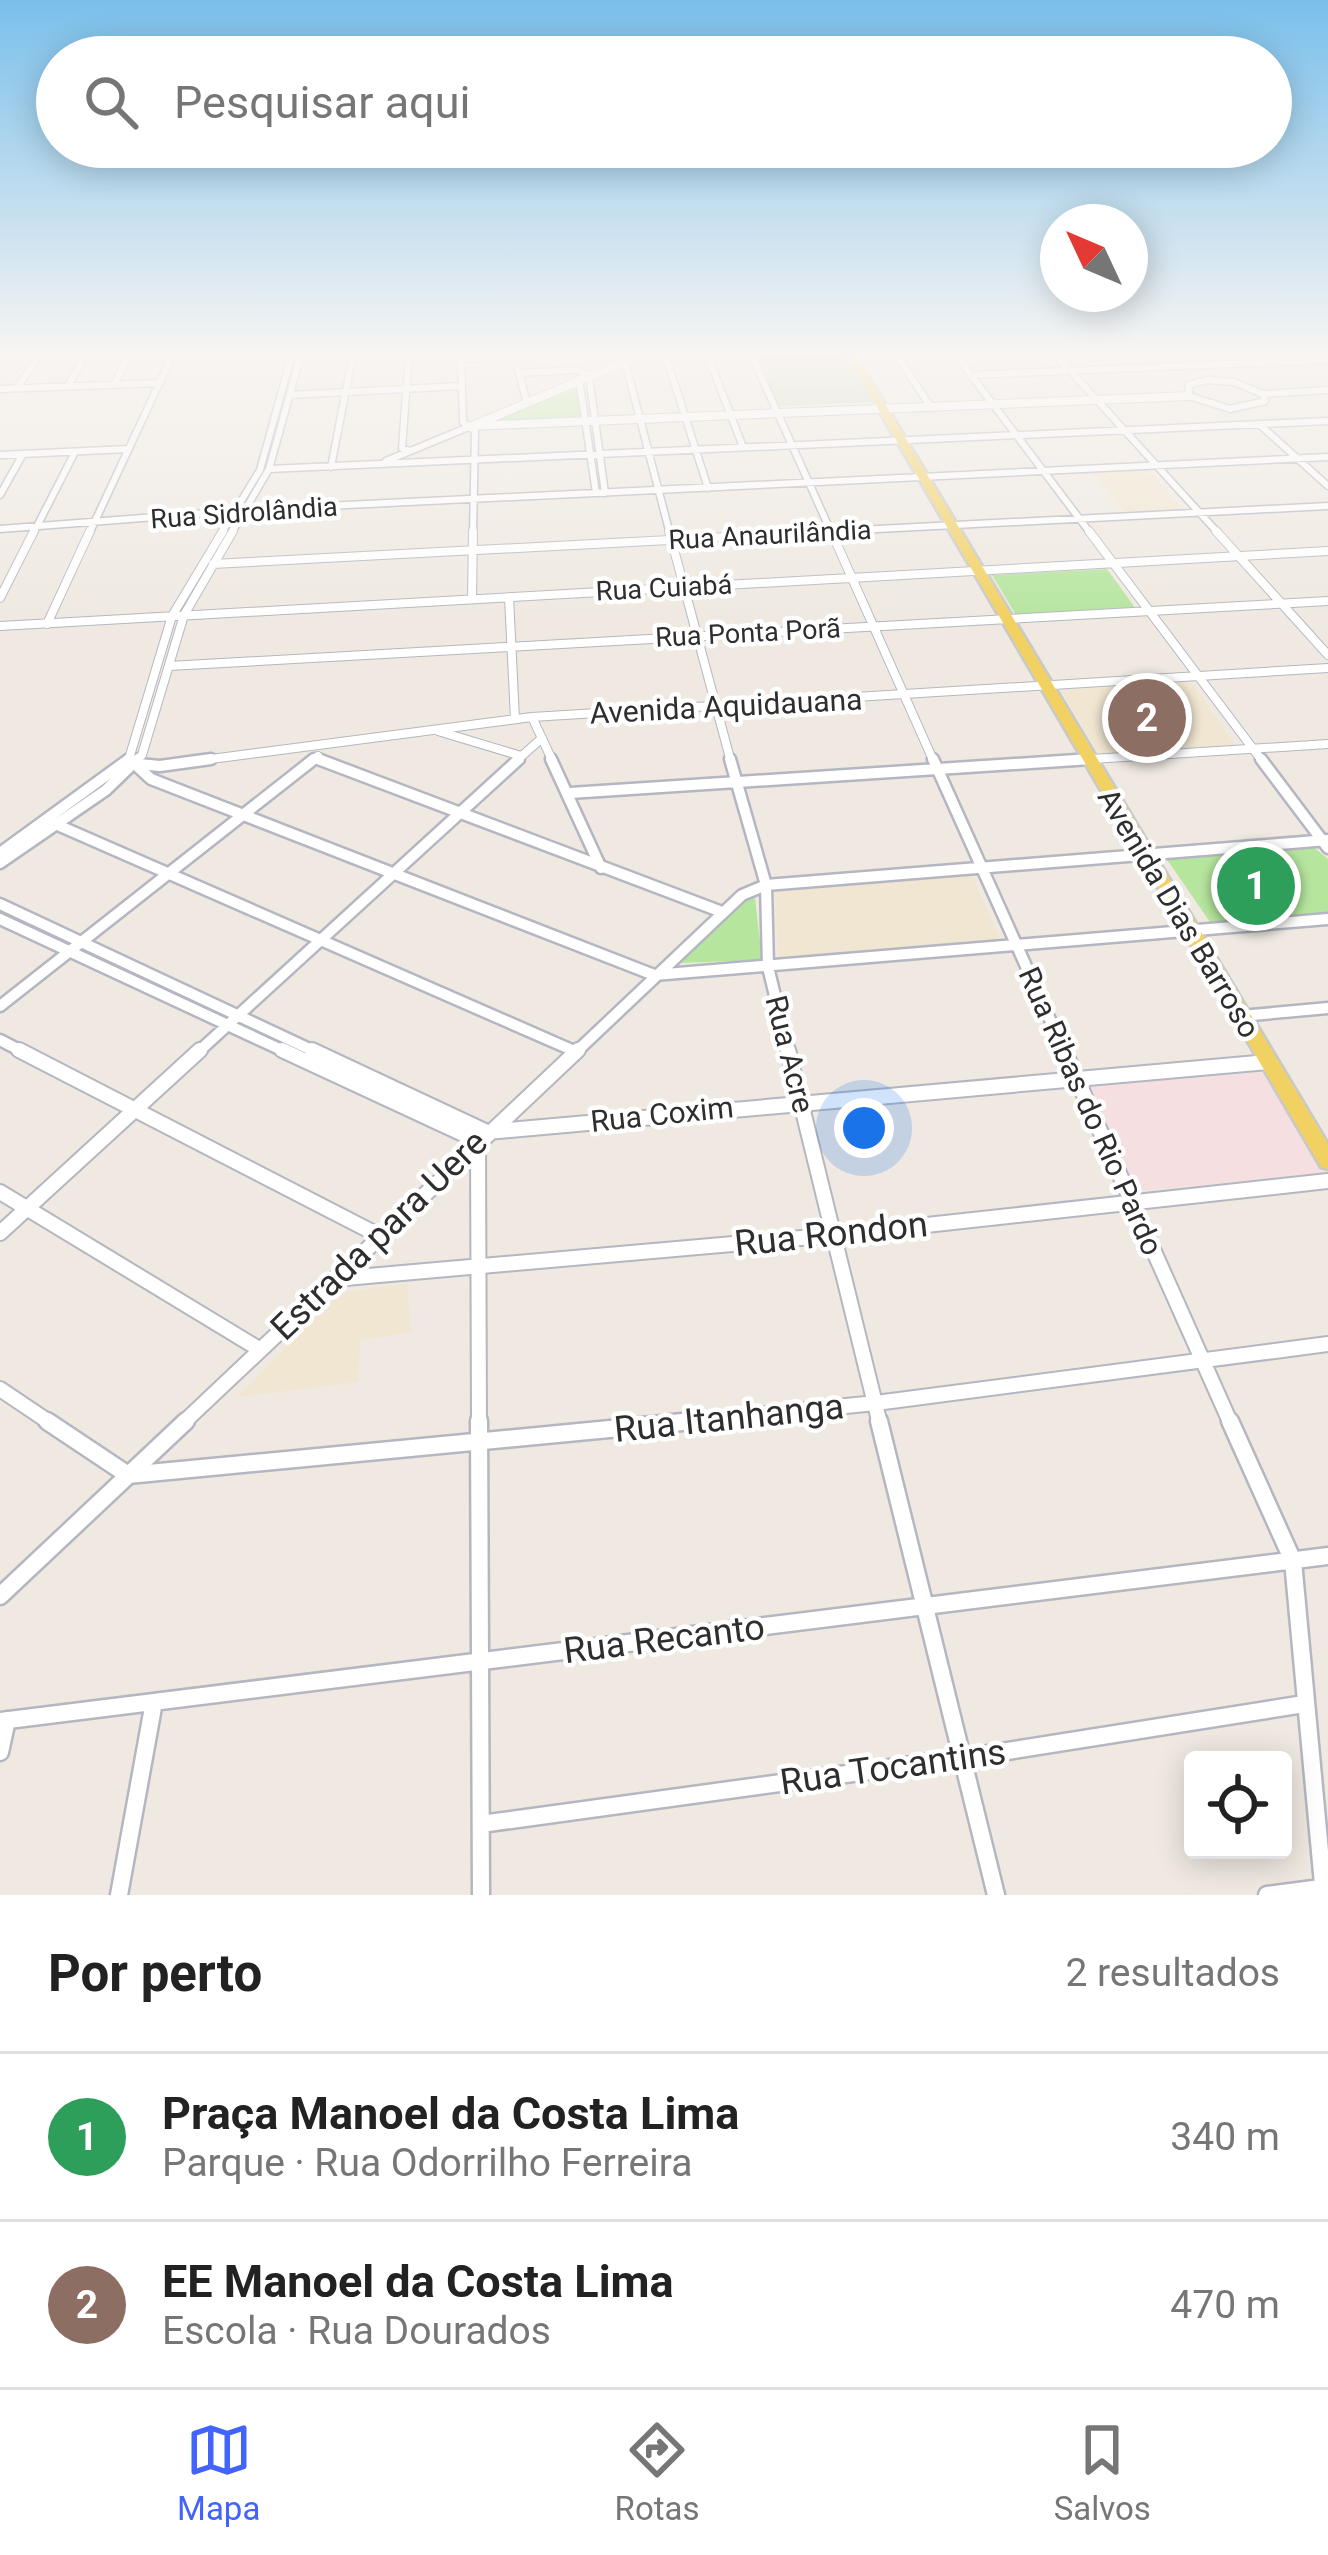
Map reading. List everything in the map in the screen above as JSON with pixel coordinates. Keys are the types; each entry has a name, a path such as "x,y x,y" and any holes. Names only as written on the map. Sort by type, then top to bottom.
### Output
{"main road":[{"name":"Avenida Dias Barroso","path":"900,442 1328,1161"}],"street":[{"path":"46,624 131,442"},
{"path":"0,853 134,766 172,616 260,470 269,442"},
{"path":"148,714 184,615 268,469 276,442"},
{"path":"331,467 336,442"},
{"path":"402,442 402,448 410,452"},
{"path":"374,466 432,442"},
{"path":"472,442 472,598"},
{"path":"592,442 600,493"},
{"name":"Rua Acre","path":"648,442 681,587 766,885 768,967 996,1895"},
{"path":"694,442 708,488"},
{"path":"741,442 743,447"},
{"path":"268,469 847,442"},
{"path":"1021,442 1326,843"},
{"path":"1134,442 1328,655"},
{"path":"1279,442 1328,486"},
{"name":"Rua Ribas do Rio Pardo","path":"793,445 1293,1561 1323,1892"},
{"path":"0,455 128,449"},
{"path":"0,598 75,452"},
{"path":"0,495 23,454"},
{"name":"Rua Sidrolândia","path":"0,529 246,510 1328,457"},
{"name":"Rua Anaurilândia","path":"213,564 1328,506"},
{"name":"Rua Cuiabá","path":"0,626 1328,550"},
{"path":"509,596 515,719"},
{"name":"Rua Ponta Porã","path":"169,666 1328,602"},
{"name":"Avenida Aquidauana","path":"134,766 532,717 1328,668"},
{"path":"532,717 601,868"},
{"path":"435,730 521,756"},
{"path":"0,1233 542,738"},
{"path":"0,1006 334,742"},
{"path":"570,793 1328,744"},
{"path":"315,758 722,912"},
{"path":"134,766 151,779 634,972 654,975 1328,919"},
{"path":"0,863 52,822"},
{"path":"52,822 572,1050"},
{"path":"766,885 1142,852 1326,843"},
{"name":"Estrada para Uere","path":"0,1595 572,1050 722,912 766,885"},
{"path":"0,904 483,1136"},
{"path":"0,919 483,1136"},
{"path":"1241,1016 1328,1008"},
{"path":"0,1040 380,1236"},
{"name":"Rua Coxim","path":"483,1136 802,1100 1268,1062"},
{"path":"481,1895 475,1269 483,1136"},
{"name":"Rua Rondon","path":"334,1279 835,1234 1328,1181"},
{"path":"0,1192 259,1349"},
{"name":"Rua Itanhanga","path":"128,1475 877,1403 1328,1344"},
{"path":"0,1389 128,1475"},
{"name":"Rua Recanto","path":"4,1721 1328,1556"},
{"path":"118,1895 154,1702"},
{"name":"Rua Tocantins","path":"481,1824 963,1758 1304,1704"},
{"path":"0,1752 4,1721"},
{"path":"1267,1895 1323,1892"}],"shaded area":[{"path":"1148,470 1184,510 1125,513 1092,473"},
{"path":"1191,682 1236,746 1098,754 1061,690"},
{"path":"972,876 1000,939 778,957 775,891"},
{"path":"1266,1072 1324,1174 1133,1191 1088,1086"},
{"path":"407,1284 411,1332 360,1340 358,1382 237,1397 339,1293"}],"green space":[{"path":"1107,569 1136,609 1016,615 992,575"},
{"path":"1311,845 1328,859 1328,913 1210,922 1166,858"},
{"path":"755,898 762,960 680,963 748,899"}],"place":[{"name":"EE Manoel da Costa Lima","path":"1147,718"},
{"name":"Praça Manoel da Costa Lima","path":"1256,886"}]}
